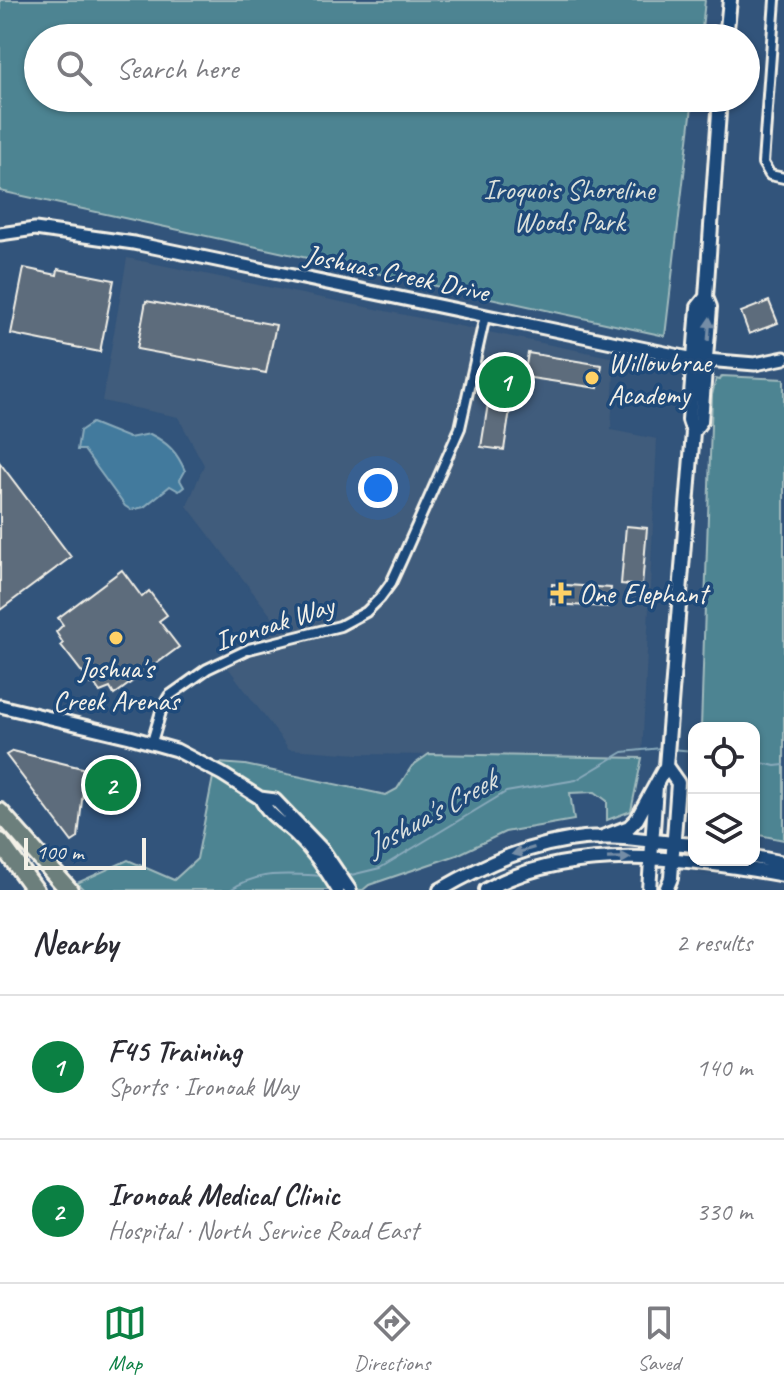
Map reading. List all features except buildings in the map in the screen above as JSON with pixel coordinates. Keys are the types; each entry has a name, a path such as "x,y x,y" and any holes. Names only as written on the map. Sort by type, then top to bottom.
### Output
{"highway":[{"path":"0,812 64,884"},
{"path":"0,842 35,890"}],"main road":[{"path":"727,24 730,0"},
{"path":"600,838 629,827 637,819 667,763 693,432 701,421 700,360 710,307 706,297 719,112"},
{"path":"666,890 672,861 678,783 667,763"},
{"path":"649,890 656,782"},
{"path":"440,890 497,860 554,843 600,838 688,844"},
{"path":"760,858 784,863"},
{"path":"486,890 537,867 587,859 651,859 784,875"}],"street":[{"path":"775,0 763,163 770,175 784,178"},
{"path":"774,17 784,18"},
{"name":"Joshuas Creek Drive","path":"0,234 35,229 68,232 700,360 755,364 784,358"},
{"name":"Ironoak Way","path":"152,742 162,708 169,696 207,669 249,649 340,626 366,612 380,598 391,583 460,428 485,316"},
{"path":"0,706 152,742 195,759 260,798 275,800 350,890"},
{"path":"319,852 338,890"}],"shaded area":[{"path":"127,258 615,358 611,430 657,439 642,758 357,754 289,749 226,665 278,625 187,506 204,465 178,417 102,401"},
{"path":"92,423 129,438 150,434 162,441 182,464 185,471 180,480 184,487 179,491 170,486 144,507 131,510 125,506 84,450 77,450 80,431"}],"green space":[{"name":"Iroquois Shoreline Woods Park","path":"0,0 705,0 702,24 24,24 24,112 691,112 665,336 0,191"},
{"path":"722,376 784,379 784,840 760,835 760,722 701,722 712,395 716,379 720,380"},
{"path":"429,754 642,758 631,811 607,820 607,801 595,792 570,793 574,820 505,832 457,855 369,885 363,890 84,890 77,883 128,860 174,880 197,859 214,772 219,763 245,765 386,795 397,789 412,766"}],"waterway":[{"name":"Joshua's Creek","path":"347,876 380,868 506,792 576,780 623,752 661,748"},
{"name":"Joshua's Creek","path":"671,749 688,750"},
{"name":"Joshua's Creek","path":"760,762 784,765"},
{"name":"Joshua's Creek","path":"230,890 264,876 324,876"}],"place":[{"name":"Willowbrae Academy","path":"592,378"},
{"name":"F45 Training","path":"505,382"},
{"name":"One Elephant","path":"561,593"},
{"name":"Joshua's Creek Arenas","path":"116,638"},
{"name":"Ironoak Medical Clinic","path":"111,785"}]}
